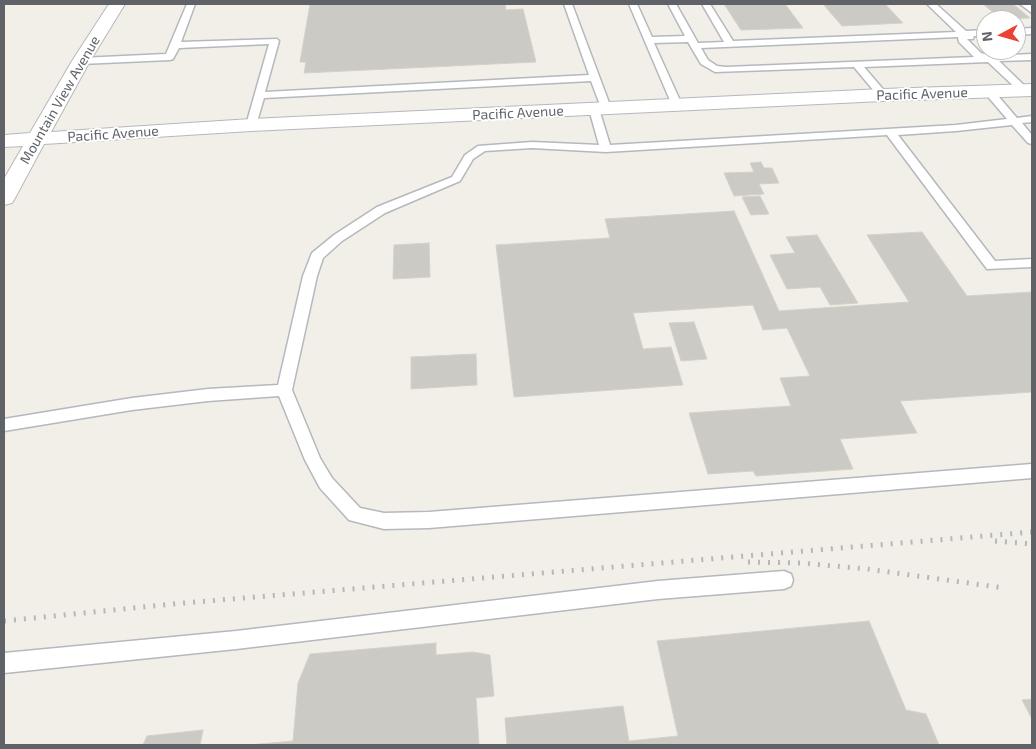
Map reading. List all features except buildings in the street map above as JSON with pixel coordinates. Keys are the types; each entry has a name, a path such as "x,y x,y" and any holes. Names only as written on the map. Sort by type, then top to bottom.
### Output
{"street":[{"name":"Mountain View Avenue","path":"4,198 81,61 117,4"},
{"name":"Pacific Avenue","path":"4,141 252,125 883,95 1028,90"}],"lane":[{"path":"81,61 170,57 191,4"},
{"path":"568,4 595,78 606,149"},
{"path":"633,4 677,105"},
{"path":"672,4 704,62 715,69 856,65 976,54"},
{"path":"706,4 731,45"},
{"path":"932,4 964,34"},
{"path":"1024,4 1032,10"},
{"path":"964,34 962,40 976,53"},
{"path":"648,40 731,45 976,34"},
{"path":"175,45 274,41 252,125"},
{"path":"996,60 1028,90"},
{"path":"856,65 883,95"},
{"path":"260,95 595,78"},
{"path":"989,92 1032,141"},
{"path":"1032,119 956,128 606,149 532,145 482,148 469,157 456,179 381,210 338,238 317,256 310,276 284,390 313,460 334,494 355,515 384,521 478,516 1032,471"},
{"path":"890,132 992,266 1032,263"},
{"path":"4,425 132,404 208,395 284,390"},
{"path":"4,663 236,640 658,590 784,580"}],"railway":[{"path":"4,621 172,604 1032,532"},
{"path":"995,541 1032,544"},
{"path":"748,562 801,563 867,569 1004,588"}]}
